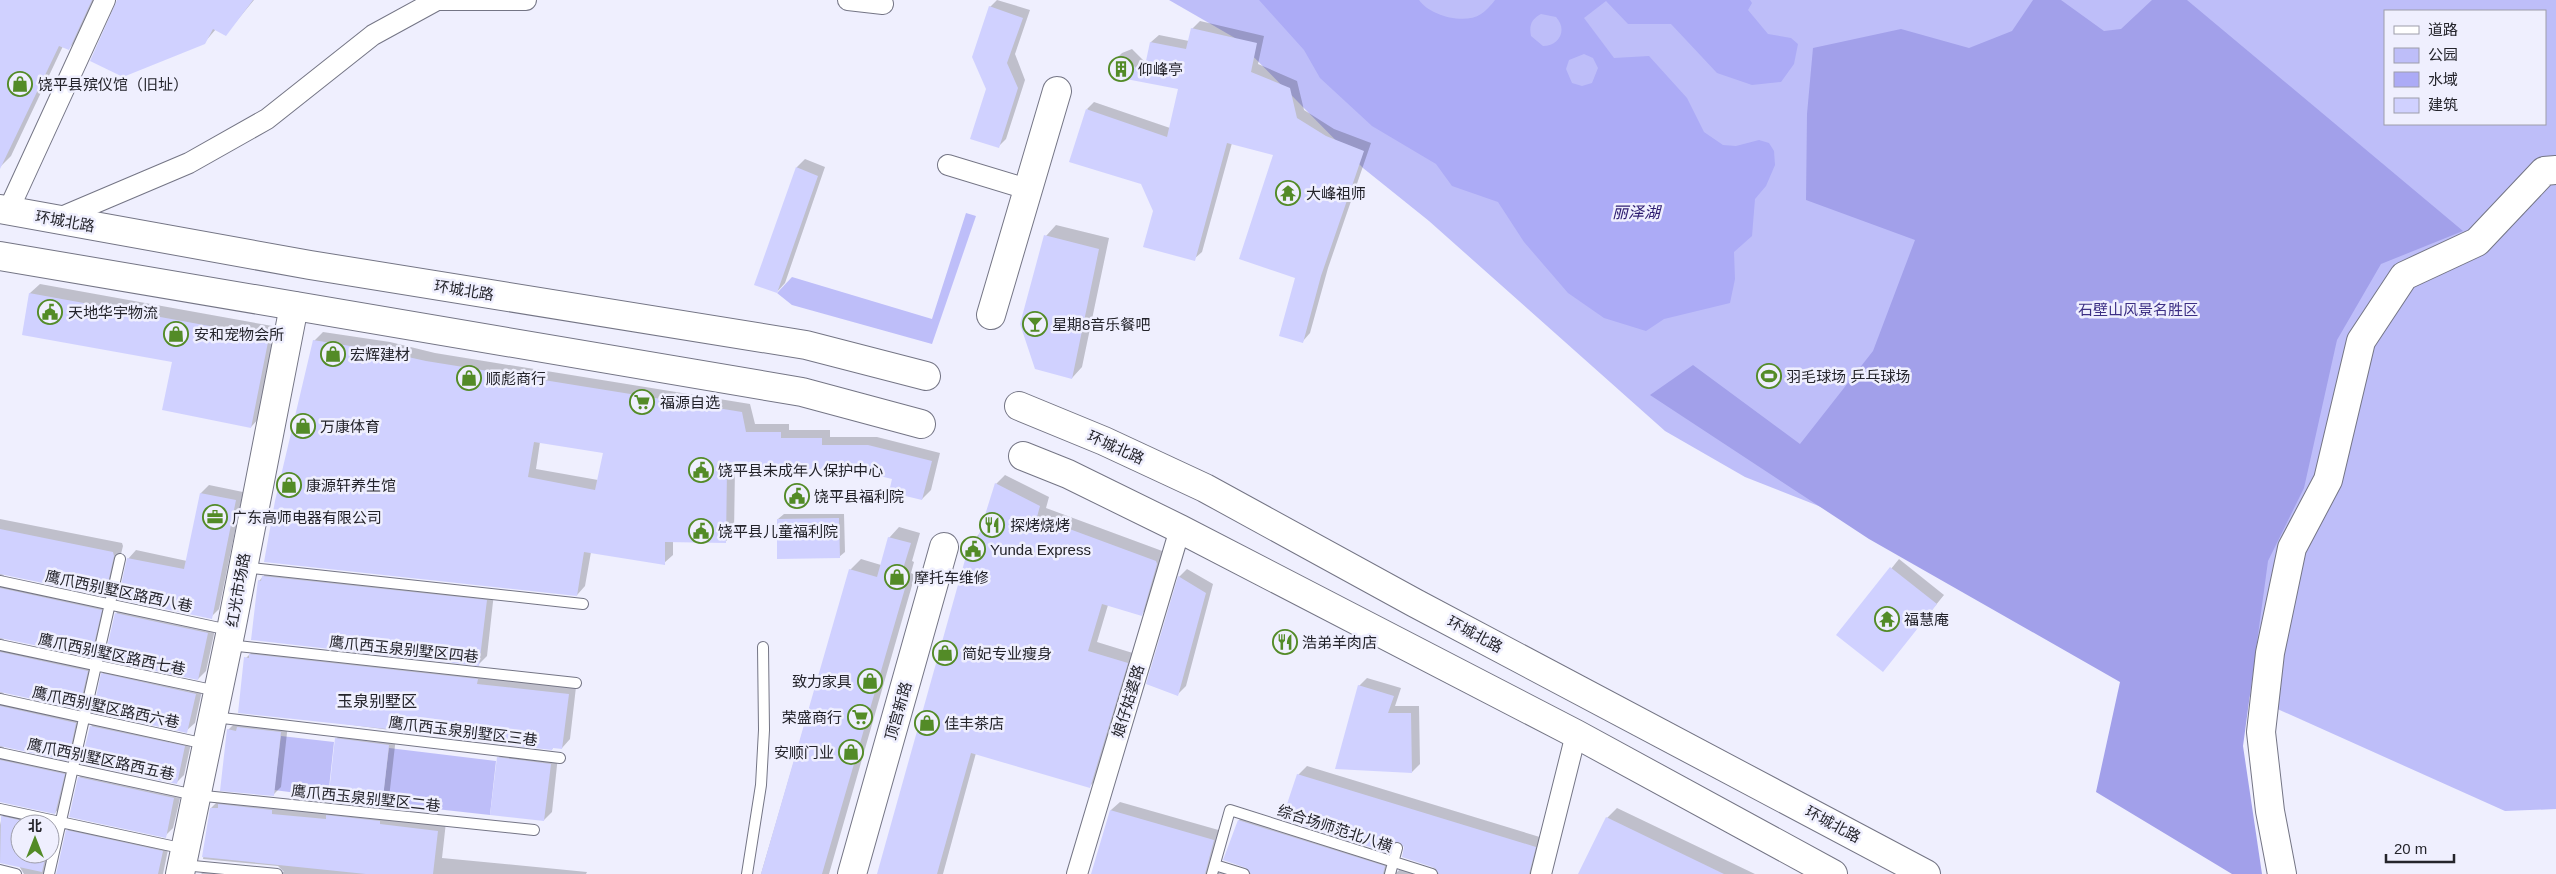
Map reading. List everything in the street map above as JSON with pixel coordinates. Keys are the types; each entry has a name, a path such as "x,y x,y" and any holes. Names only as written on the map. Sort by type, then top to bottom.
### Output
{"main road":[{"path":"991,315 1026,188 1057,90"},
{"path":"2282,874 2270,812 2261,732 2270,653 2292,548 2328,480 2361,341 2404,276 2477,242 2544,171 2556,170"},
{"name":"环城北路","path":"4,210 310,265 806,345 926,376"},
{"path":"0,256 802,392 921,424"},
{"name":"红光市场路","path":"182,862 230,638 242,567 294,306"},
{"name":"环城北路","path":"1019,406 1104,441 1205,488 1433,612 1926,874"},
{"path":"1023,456 1068,474 1180,528 1576,734 1833,874"},
{"name":"顶宫新路","path":"852,874 944,547"}],"street":[{"path":"4,210 105,0"},
{"path":"57,219 188,163 268,119 372,35 437,0 526,0"},
{"path":"848,0 883,4"},
{"path":"948,165 1026,188"},
{"name":"娘仔姑婆路","path":"1077,874 1180,528"},
{"path":"1541,874 1576,734"}],"lane":[{"path":"50,874 120,559"},
{"path":"242,567 583,604"},
{"name":"鹰爪西别墅区路西八巷","path":"0,581 109,605 230,638"},
{"name":"鹰爪西玉泉别墅区四巷","path":"230,638 576,683"},
{"name":"鹰爪西别墅区路西七巷","path":"0,645 96,665 216,704"},
{"path":"746,874 761,785 764,730 762,647"},
{"name":"鹰爪西别墅区路西六巷","path":"0,700 206,744"},
{"name":"鹰爪西玉泉别墅区三巷","path":"216,704 560,758"},
{"name":"鹰爪西别墅区路西五巷","path":"0,753 195,796"},
{"name":"鹰爪西玉泉别墅区二巷","path":"195,796 534,830"},
{"path":"0,809 62,823 182,862 277,874"},
{"name":"综合场师范北八横","path":"1214,870 1230,810 1432,874"},
{"path":"1390,874 1397,848"},
{"path":"0,870 16,874"},
{"path":"1214,870 1244,874"}],"green space":[{"name":"石壁山风景名胜区","path":"1169,0 2556,0 2556,809 2505,811 1867,525 1745,477 1665,431 1429,221 1363,168 1235,38"},
{"path":"2033,0 2061,0 2104,31 2121,29 2152,0 2187,0 2463,231 2381,264 2337,340 2304,488 2268,561 2243,746 2262,874 2232,874 2096,792 2120,682 1869,539 1650,395 1693,365 1800,444 1873,351 1915,240 1806,200 1807,114 1813,48 1901,29 1969,48 2012,31"},
{"path":"966,213 976,216 932,344 792,305 777,293 792,277 932,319"},
{"path":"281,736 334,742 328,797 274,790"},
{"path":"389,748 496,761 490,815 382,803"}],"water":[{"name":"丽泽湖","path":"1259,0 1419,0 1424,6 1439,14 1457,19 1466,19 1481,14 1495,0 1750,0 1752,3 1748,10 1768,34 1791,38 1798,44 1794,64 1781,82 1752,85 1717,73 1671,24 1628,24 1606,1 1584,18 1614,58 1649,56 1687,98 1704,132 1723,145 1736,146 1759,140 1769,143 1774,151 1775,165 1766,186 1755,199 1752,236 1734,252 1735,279 1730,303 1664,319 1646,331 1604,318 1568,293 1524,242 1498,202 1452,186 1436,164 1372,126 1320,78 1304,50","holes":["1541,14 1556,17 1561,27 1560,36 1557,40 1543,46 1531,36 1530,29 1531,23","1584,54 1593,58 1598,68 1592,83 1582,86 1572,83 1566,69 1569,60"]}],"building":[{"name":"饶平县殡仪馆（旧址）","path":"0,0 92,0 69,50 59,46 0,169"},
{"path":"117,0 253,0 226,36 213,29 205,44 123,77 90,61"},
{"path":"989,6 1023,18 1007,63 1018,88 999,148 970,139 986,89 972,57"},
{"name":"大峰祖师","path":"1191,28 1257,43 1251,72 1290,88 1297,118 1326,136 1364,151 1321,276 1303,343 1279,336 1295,278 1239,259 1273,155 1227,143 1195,261 1143,247 1153,211 1141,184 1069,162 1086,109 1167,137 1178,89 1126,79 1118,81 1110,72 1112,60 1124,56 1143,75 1150,42 1186,49"},
{"path":"796,167 818,176 777,293 754,285"},
{"path":"1044,235 1099,249 1072,379 1035,369 1020,324"},
{"path":"29,293 269,337 251,428 162,410 172,362 22,335"},
{"path":"313,340 381,351 426,361 742,412 746,432 781,432 781,438 822,438 822,445 868,445 932,461 922,500 889,492 892,479 851,469 727,469 726,543 665,542 665,565 584,552 577,596 264,562 275,501","holes":["534,442 603,453 595,490 528,477"]},
{"path":"995,483 1040,506 1037,517 1156,561 1157,564 1142,616 1102,604 1088,651 1128,663 1090,788 971,753 937,874 877,874 970,542 976,544"},
{"path":"200,493 236,500 212,619 118,599 127,558 184,569"},
{"path":"839,518 840,558 777,559 777,519"},
{"path":"0,529 113,552 114,556 105,596 0,574"},
{"path":"888,537 911,543 902,572 905,572 902,584 906,585 822,874 761,874 849,569 877,577"},
{"name":"福慧庵","path":"1890,567 1937,604 1883,672 1836,635"},
{"path":"262,576 487,600 479,666 251,640 258,580 261,581"},
{"path":"1178,576 1206,593 1178,696 1146,684"},
{"path":"0,588 102,610 91,657 0,638"},
{"path":"115,613 208,633 198,680 104,660"},
{"path":"0,652 88,671 79,709 0,692"},
{"path":"249,654 478,679 477,684 569,694 562,749 553,748 552,750 498,744 499,741 238,713 244,657 249,658"},
{"path":"101,673 196,694 187,733 93,712"},
{"path":"1358,685 1394,696 1388,713 1411,713 1412,773 1335,769"},
{"path":"0,706 76,723 68,761 0,746"},
{"path":"90,726 185,746 177,784 81,763"},
{"path":"237,727 281,732 274,796 220,791 227,729 236,731"},
{"path":"335,738 389,745 382,807 328,802"},
{"path":"497,757 551,764 544,821 490,815"},
{"path":"0,760 65,774 55,814 0,802"},
{"path":"1297,774 1536,847 1529,874 1439,874 1435,868 1402,857 1404,847 1399,842 1392,844 1389,853 1282,819"},
{"path":"78,777 174,798 166,838 69,817"},
{"path":"218,804 272,810 272,814 326,819 326,815 380,821 380,824 438,831 433,874 366,874 202,857 210,808 218,808"},
{"path":"1110,810 1214,840 1205,874 1091,874"},
{"path":"1,816 10,818 10,864 44,864 42,872 0,863"},
{"path":"1606,817 1724,874 1578,874"},
{"path":"1238,820 1385,866 1383,874 1251,874 1246,868 1223,860"},
{"path":"66,830 163,851 158,874 56,874 58,864 60,864"}],"place":[{"name":"仰峰亭","path":"1121,69"},
{"name":"饶平县殡仪馆（旧址）","path":"20,84"},
{"name":"大峰祖师","path":"1288,193"},
{"name":"天地华宇物流","path":"50,312"},
{"name":"星期8音乐餐吧","path":"1035,324"},
{"name":"安和宠物会所","path":"176,334"},
{"name":"宏辉建材","path":"333,354"},
{"name":"羽毛球场 乒乓球场","path":"1769,376"},
{"name":"顺彪商行","path":"469,378"},
{"name":"福源自选","path":"642,402"},
{"name":"万康体育","path":"303,426"},
{"name":"饶平县未成年人保护中心","path":"701,470"},
{"name":"康源轩养生馆","path":"289,485"},
{"name":"饶平县福利院","path":"797,496"},
{"name":"广东高师电器有限公司","path":"215,517"},
{"name":"探烤烧烤","path":"992,525"},
{"name":"饶平县儿童福利院","path":"701,531"},
{"name":"Yunda Express","path":"973,549"},
{"name":"摩托车维修","path":"897,577"},
{"name":"福慧庵","path":"1887,619"},
{"name":"浩弟羊肉店","path":"1285,642"},
{"name":"简妃专业瘦身","path":"945,653"},
{"name":"致力家具","path":"870,681"},
{"name":"荣盛商行","path":"860,717"},
{"name":"佳丰茶店","path":"927,723"},
{"name":"安顺门业","path":"851,752"}],"district":[{"name":"玉泉别墅区","path":"377,701"}]}
